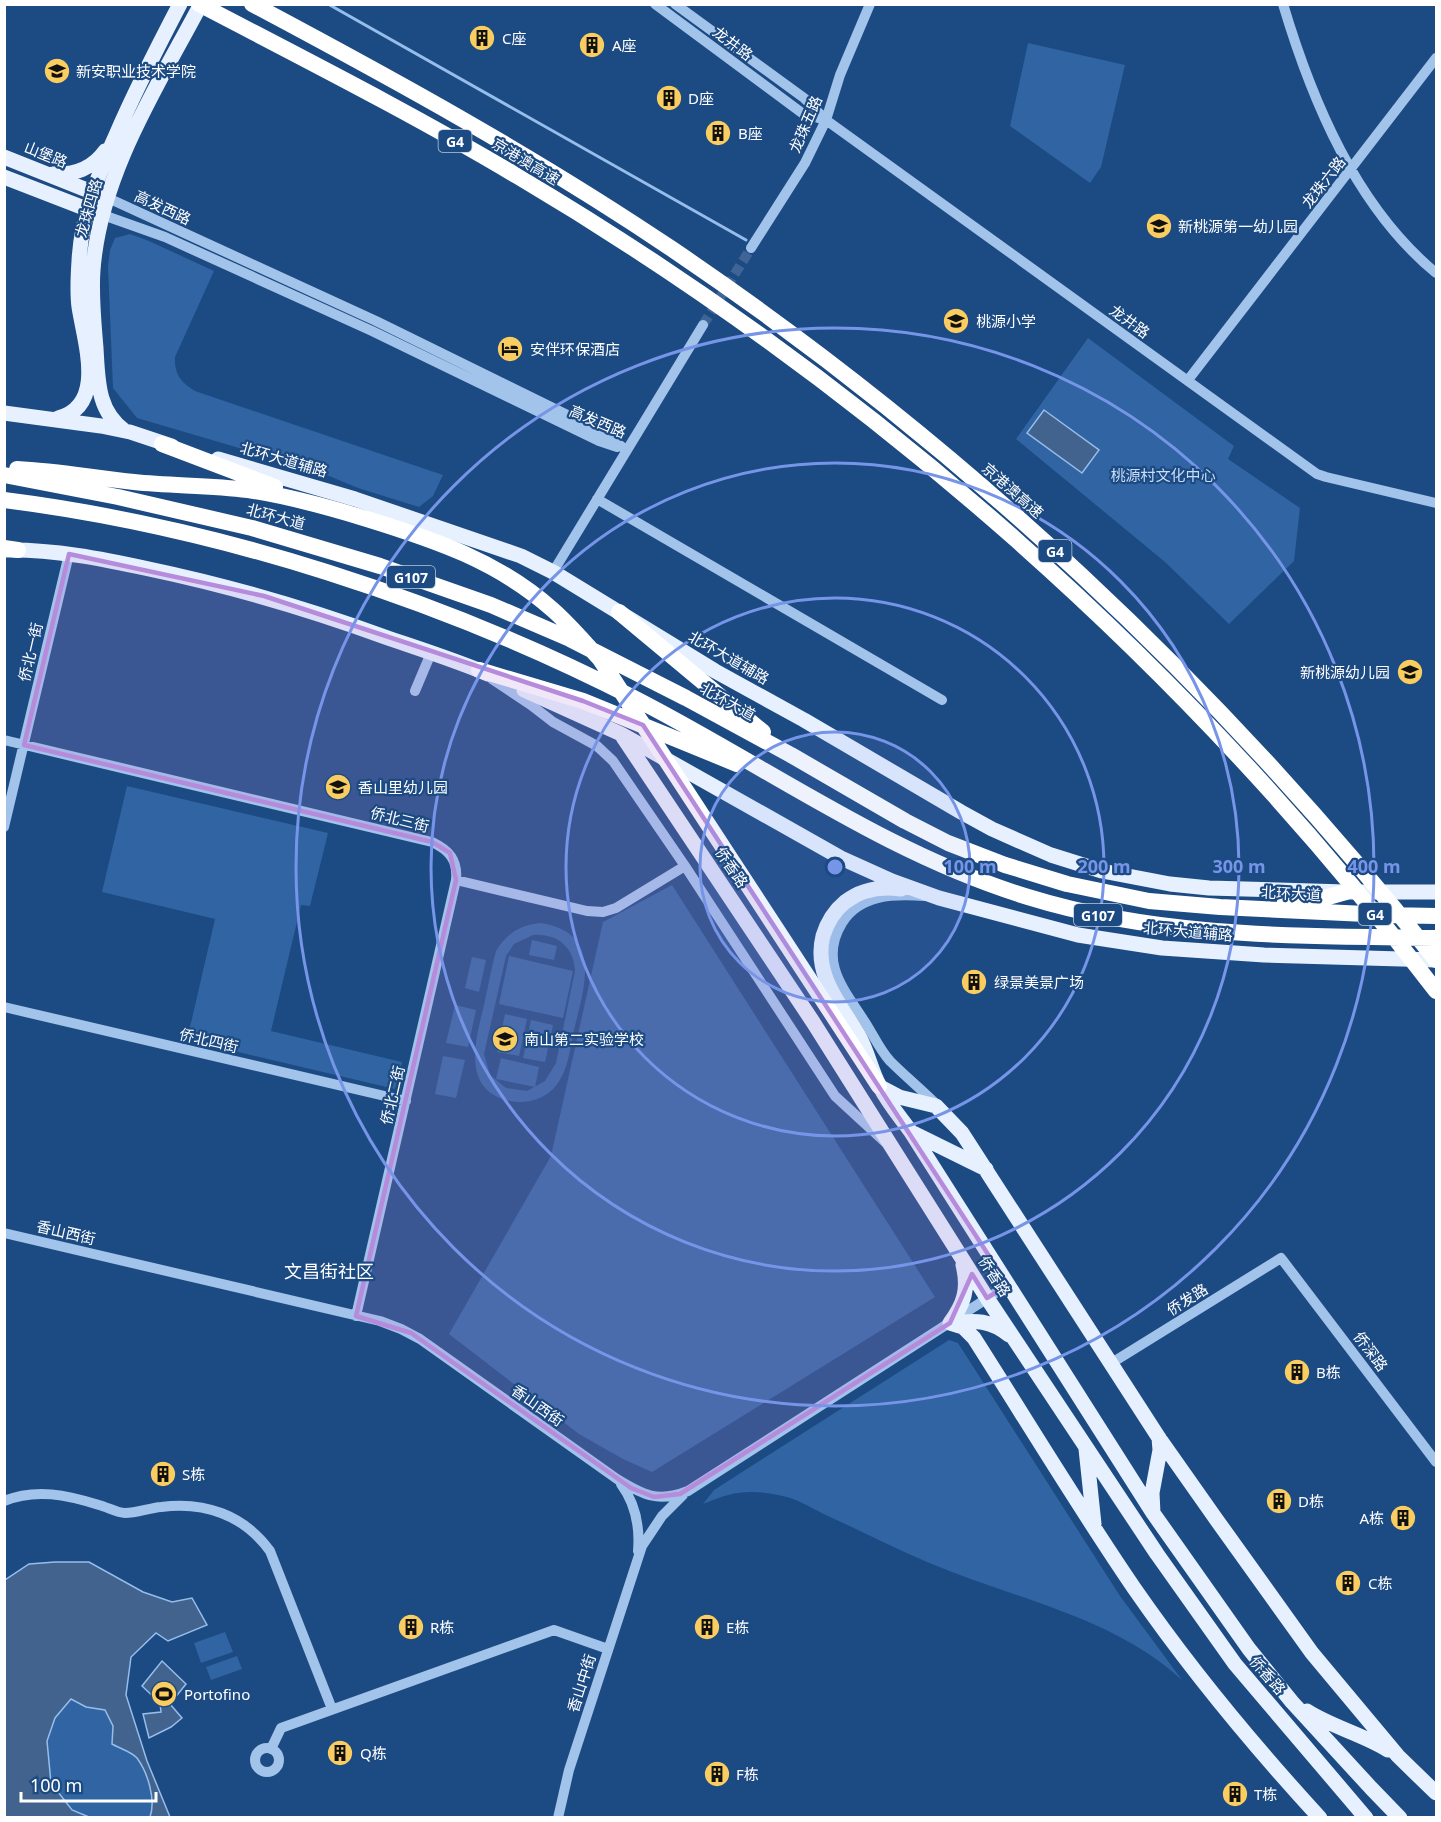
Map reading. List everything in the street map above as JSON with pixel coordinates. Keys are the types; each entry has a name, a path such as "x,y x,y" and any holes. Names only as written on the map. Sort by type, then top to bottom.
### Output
{"highway":[{"name":"京港澳高速","path":"200,4 392,105 518,176 643,255 731,315 902,445 1021,546 1146,662 1210,727 1312,839 1436,991"},
{"name":"京港澳高速","path":"252,4 408,87 670,248 743,299 862,388 1031,529 1102,594 1180,671 1276,770 1336,838 1437,960"},
{"path":"162,444 333,509"},
{"path":"4,468 46,470 133,482 271,494 333,509 432,539 460,550 502,572 554,610 600,659 879,1086"},
{"name":"北环大道","path":"4,474 252,528 380,566 491,604 608,657 791,755 905,821 948,843 1005,865 1067,884 1149,901 1220,907 1437,916"},
{"name":"G107","path":"4,500 62,508 187,534 249,550 378,589 481,627 559,661 674,719 787,784 928,860 998,887 1063,907 1148,924 1211,931 1314,936 1437,938"},
{"path":"619,612 791,755"},
{"path":"479,670 583,701 787,784"},
{"path":"1220,907 1256,902 1321,899 1346,892"}],"main road":[{"name":"龙珠四路","path":"55,418 74,411 83,402 87,390 87,357 78,285 80,247 93,192 136,89 180,4"},
{"name":"龙珠四路","path":"126,431 108,414 102,402 98,384 92,281 94,257 108,198 140,121 200,4"},
{"path":"44,173 69,174 82,170 102,156 114,140"},
{"name":"山堡路","path":"4,157 108,198"},
{"path":"4,177 104,215"},
{"name":"北环大道辅路","path":"4,412 55,418 126,431 162,444 256,469 377,506 521,556 553,572 715,671 961,812 992,829 1051,855 1102,871 1170,884 1240,890 1437,892"},
{"name":"北环大道辅路","path":"9,549 69,554 119,562 264,596 479,670 621,734 841,858 892,881 939,898 1078,935 1162,948 1264,955 1437,960"},
{"name":"侨香路","path":"621,734 813,1022 987,1298 1157,1554 1235,1664 1366,1818"},
{"name":"侨香路","path":"939,898 894,888 872,889 860,893 840,906 825,929 821,954 825,977 862,1043 879,1086 911,1132 1153,1512 1249,1650 1292,1702 1400,1818"},
{"path":"879,1086 899,1097 932,1104 941,1110 962,1133 1159,1438 1312,1653 1398,1756 1437,1793"},
{"path":"911,1132 986,1169"},
{"path":"950,1323 965,1297 966,1281 959,1253"},
{"path":"950,1323 987,1322 1002,1329 1015,1340"},
{"path":"950,1323 968,1330 1147,1606 1219,1702 1320,1818"},
{"path":"1042,1381 1061,1368"},
{"path":"1153,1512 1152,1493 1160,1450 1159,1438"},
{"path":"1085,1446 1095,1528"},
{"path":"1292,1702 1324,1722 1372,1740 1398,1756"}],"street":[{"name":"龙井路","path":"655,4 802,113 826,120"},
{"name":"龙井路","path":"675,4 804,98 826,120 1317,474 1437,503"},
{"name":"龙珠五路","path":"752,248 805,163 826,120 840,75 870,4"},
{"path":"1283,4 1300,61 1351,169 1370,200 1392,229 1437,273"},
{"name":"龙珠六路","path":"1188,380 1437,58"},
{"name":"高发西路","path":"108,198 434,348 604,433 626,450"},
{"name":"高发西路","path":"104,215 147,230 200,253 432,359 599,441 626,450"},
{"path":"553,572 703,325"},
{"path":"597,499 942,700"},
{"name":"侨北一街","path":"4,827 69,554"},
{"path":"415,691 431,653"},
{"path":"479,670 553,722 606,753 685,866 835,1096 894,1151"},
{"name":"侨北三街","path":"4,740 432,842 450,853 456,866 456,880"},
{"path":"456,880 603,912 616,908 685,866"},
{"name":"侨北二街","path":"356,1316 456,880"},
{"path":"939,898 886,896 862,903 839,927 833,964 841,985 885,1055 941,1110"},
{"name":"侨北四街","path":"4,1007 406,1101"},
{"name":"香山西街","path":"4,1233 392,1325 411,1333 617,1479 654,1497 672,1497 688,1491 1008,1285"},
{"name":"侨发路","path":"1110,1364 1281,1258"},
{"name":"侨深路","path":"1281,1258 1437,1462"},
{"name":"香山中街","path":"617,1479 626,1492 635,1513 639,1541 637,1560"},
{"name":"香山中街","path":"558,1818 569,1770 637,1560 654,1527 688,1491"},
{"path":"4,1501 21,1496 48,1493 71,1497 123,1513 184,1504 205,1507 246,1526 261,1538 270,1551 332,1709"},
{"path":"272,1749 281,1728 554,1630 608,1649"}],"highlighted area":[{"path":"69,554 264,596 583,701 643,725 1008,1285 987,1298 972,1274 950,1323 680,1494 654,1497 631,1488 411,1333 356,1316 456,880 450,853 432,842 24,745"}],"green space":[{"path":"1028,43 1125,65 1101,167 1090,183 1010,126"},
{"path":"130,234 214,271 175,357 177,373 186,385 195,391 443,475 433,496 419,507 358,488 317,471 137,418 113,388 108,266 110,250 115,238"},
{"name":"桃源村文化中心","path":"1088,338 1234,446 1228,459 1300,508 1294,561 1229,624 1165,562 1016,439"},
{"path":"127,786 328,833 310,906 301,905 271,1031 402,1062 395,1089 187,1040 215,919 102,892"},
{"path":"672,885 935,1297 652,1472 623,1459 579,1434 449,1334 551,1156 603,922"},
{"path":"540,923 560,928 574,937 582,949 585,980 570,1053 562,1076 553,1089 544,1096 516,1102 494,1095 484,1086 475,1062 476,1047 496,951 514,931","holes":["533,935 550,936 563,943 571,955 575,971 556,1063 545,1081 527,1091 506,1088 490,1075 484,1054 506,956 514,944"]},
{"path":"532,940 557,946 554,960 529,955"},
{"path":"509,956 573,971 563,1018 499,1004"},
{"path":"472,957 486,960 479,992 465,988"},
{"path":"455,1005 476,1010 468,1047 446,1043"},
{"path":"505,1014 527,1019 519,1056 497,1052"},
{"path":"531,1020 553,1025 545,1062 523,1058"},
{"path":"443,1056 465,1060 456,1098 435,1094"},
{"path":"501,1058 539,1067 535,1087 496,1079"},
{"path":"949,1340 958,1343 1120,1596 1182,1680 1154,1658 1124,1639 1093,1624 927,1562 787,1497 744,1492 703,1504 714,1490"},
{"path":"225,1632 233,1652 201,1663 194,1643"},
{"path":"237,1656 242,1669 211,1680 206,1667"},
{"path":"71,1698 86,1707 105,1710 113,1726 112,1744 137,1758 150,1787 152,1810 150,1817 89,1817 72,1810 51,1783 47,1741 55,1718"}],"shaded area":[{"path":"1044,410 1099,450 1082,473 1027,433"},
{"path":"89,1562 143,1592 172,1602 192,1598 207,1625 168,1641 156,1633 131,1657 126,1695 147,1761 170,1817 150,1817 152,1803 145,1771 135,1756 112,1744 113,1726 105,1710 86,1707 71,1699 55,1718 47,1741 51,1783 72,1810 89,1817 5,1817 5,1580 29,1564"},
{"name":"Portofino","path":"162,1661 186,1684 170,1704 182,1718 171,1727 149,1738 143,1714 161,1712 160,1703 142,1686"}],"waterway":[{"path":"328,4 746,240"}],"tunnel":[{"path":"703,325 751,248"}],"place":[{"name":"C座","path":"482,38"},
{"name":"A座","path":"592,45"},
{"name":"新安职业技术学院","path":"57,71"},
{"name":"D座","path":"669,98"},
{"name":"B座","path":"718,133"},
{"name":"新桃源第一幼儿园","path":"1159,226"},
{"name":"桃源小学","path":"956,321"},
{"name":"安伴环保酒店","path":"510,349"},
{"name":"新桃源幼儿园","path":"1410,672"},
{"name":"香山里幼儿园","path":"338,787"},
{"name":"绿景美景广场","path":"974,982"},
{"name":"南山第二实验学校","path":"505,1039"},
{"name":"B栋","path":"1297,1372"},
{"name":"S栋","path":"163,1474"},
{"name":"D栋","path":"1279,1501"},
{"name":"A栋","path":"1403,1518"},
{"name":"C栋","path":"1348,1583"},
{"name":"R栋","path":"411,1627"},
{"name":"E栋","path":"707,1627"},
{"name":"Portofino","path":"164,1694"},
{"name":"Q栋","path":"340,1753"},
{"name":"F栋","path":"717,1774"},
{"name":"T栋","path":"1235,1794"}],"district":[{"name":"文昌街社区","path":"329,1271"}]}
